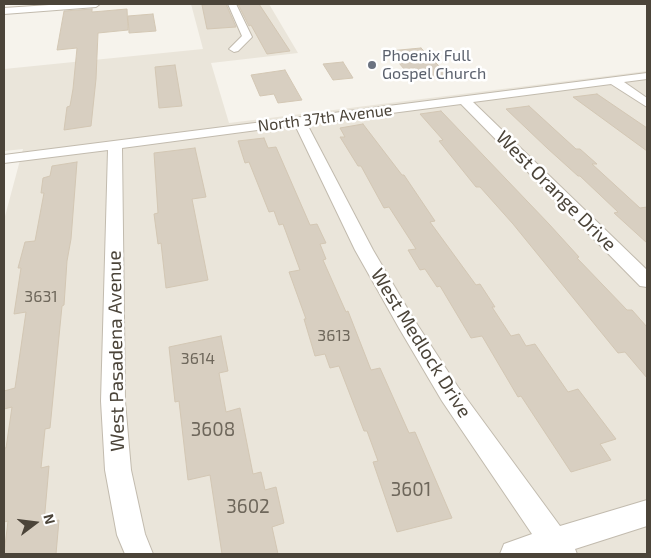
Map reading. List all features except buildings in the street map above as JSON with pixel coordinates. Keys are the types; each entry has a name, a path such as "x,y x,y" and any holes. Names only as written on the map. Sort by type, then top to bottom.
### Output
{"street":[{"path":"4,11 96,4"},
{"path":"232,4 247,37 234,49"},
{"name":"North 37th Avenue","path":"4,159 647,76"},
{"path":"614,81 647,103"},
{"name":"West Orange Drive","path":"464,100 647,281"},
{"name":"West Medlock Drive","path":"299,121 364,250 406,323 455,402 558,548"},
{"name":"West Pasadena Avenue","path":"115,145 113,401 118,470 131,535 138,554"},
{"path":"514,554 558,548 647,513"}],"shaded area":[{"path":"191,4 269,4 298,53 211,63 229,123 647,71 647,554 4,554 4,220 23,149 4,151 4,69 203,49"}],"place":[{"name":"Phoenix Full Gospel Church","path":"372,65"}]}
